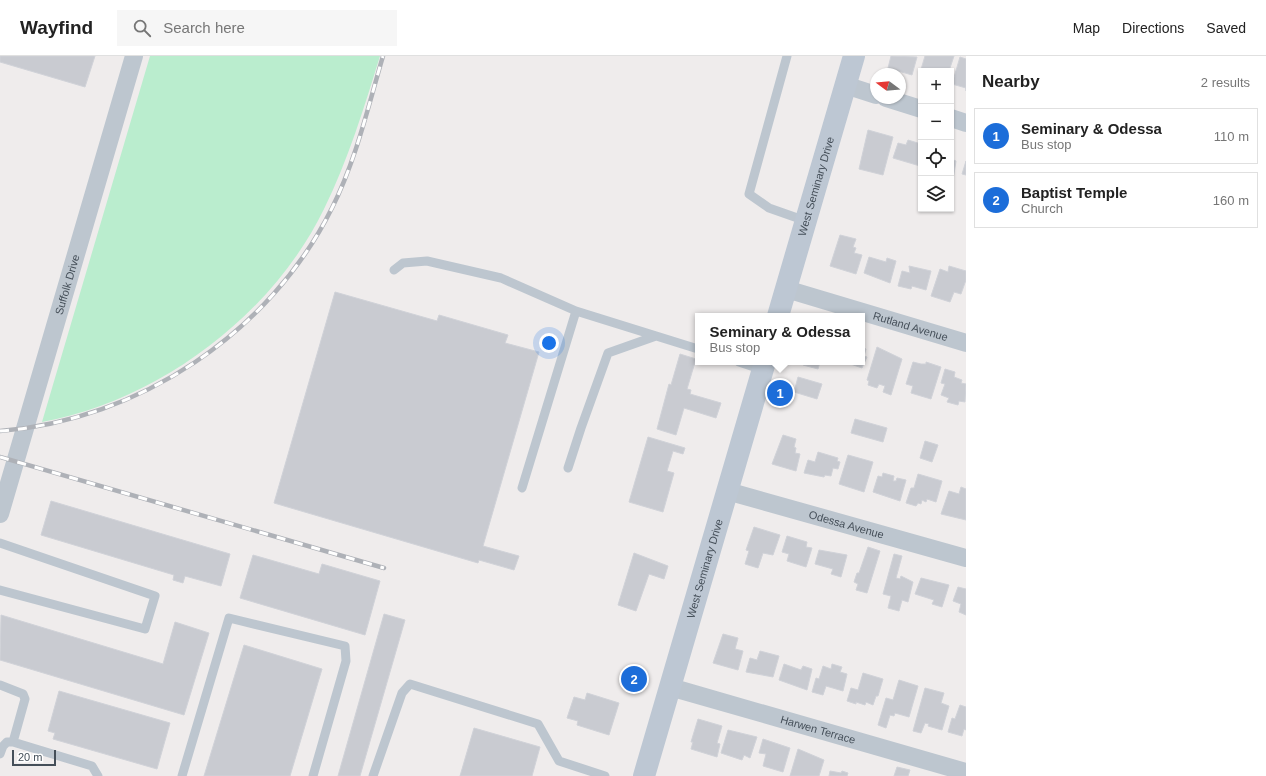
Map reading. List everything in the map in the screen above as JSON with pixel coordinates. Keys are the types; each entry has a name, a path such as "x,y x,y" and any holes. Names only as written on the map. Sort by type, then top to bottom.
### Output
{"main road":[{"name":"West Seminary Drive","path":"779,313 854,56"},
{"name":"West Seminary Drive","path":"644,776 764,366"}],"street":[{"name":"Suffolk Drive","path":"0,514 134,56"},
{"path":"846,85 870,93"},
{"path":"905,104 918,108"},
{"path":"954,119 966,123"},
{"name":"Rutland Avenue","path":"786,289 966,343"},
{"name":"Odessa Avenue","path":"727,491 966,558"},
{"name":"Harwen Terrace","path":"670,686 966,772"}],"lane":[{"path":"787,56 749,194 769,208 806,221"},
{"path":"394,270 403,263 427,261 501,278 576,311 695,348"},
{"path":"522,488 576,311"},
{"path":"568,468 580,428 608,353 656,336"},
{"path":"0,543 155,596 145,629 0,590"},
{"path":"182,776 229,618 346,646 346,661 313,776"},
{"path":"373,776 402,693 410,684 538,724 559,761 605,776"},
{"path":"0,685 23,694 25,699 13,742"},
{"path":"0,754 3,746 7,742 13,742 92,766 98,776"}],"green space":[{"path":"150,56 380,56 355,134 341,172 324,209 302,248 274,284 243,318 207,348 168,374 128,395 85,411 42,422"}],"building":[{"path":"0,56 95,56 85,87 0,62"},
{"path":"891,56 917,57 912,75 906,73 906,68 888,68"},
{"path":"925,56 954,56 950,68 921,68"},
{"path":"960,57 966,59 966,88 954,85 954,77"},
{"path":"868,130 893,137 883,175 859,169"},
{"path":"908,140 918,143 918,165 893,158 898,143 906,145"},
{"path":"954,160 956,161 954,174"},
{"path":"966,161 966,175 962,174"},
{"path":"840,235 856,239 853,247 856,248 854,253 862,255 856,274 830,266"},
{"path":"869,257 886,262 887,258 896,261 890,283 864,273"},
{"path":"909,266 931,271 926,290 912,286 911,289 898,286 902,271 910,273"},
{"path":"949,266 966,271 966,280 961,294 954,292 950,302 931,296 940,269 948,272"},
{"path":"335,292 437,321 439,315 508,335 505,343 539,352 483,546 519,556 514,570 479,560 478,563 274,503"},
{"path":"877,347 902,359 891,395 883,392 885,386 879,384 877,388 868,385 869,381 867,380"},
{"path":"680,354 695,359 687,389 691,390 690,394 721,403 716,418 684,408 676,435 657,429 669,384 671,385"},
{"path":"913,362 926,364 926,362 941,367 931,399 911,393 913,386 906,384"},
{"path":"803,365 819,365 818,369"},
{"path":"854,365 863,365 862,368"},
{"path":"945,369 955,372 954,377 962,380 961,383 966,384 965,402 959,401 958,405 947,402 949,398 941,395 945,384 941,383"},
{"path":"798,377 822,384 817,399 794,392"},
{"path":"855,419 887,428 883,442 851,433"},
{"path":"783,435 796,439 794,447 796,448 795,453 800,454 796,471 772,464"},
{"path":"648,437 685,448 683,454 673,451 667,471 674,473 663,512 629,502"},
{"path":"925,441 938,445 932,462 920,458"},
{"path":"818,452 838,458 837,461 840,462 838,469 833,468 831,476 825,475 824,477 804,473 808,460 815,462"},
{"path":"848,455 873,462 864,492 839,484"},
{"path":"883,473 894,476 893,481 896,481 897,478 906,480 900,501 873,492 878,476 882,477"},
{"path":"918,474 942,481 936,502 927,499 926,502 922,500 921,504 918,503 916,506 906,503 911,488 914,488"},
{"path":"961,487 966,489 966,520 941,514 949,491 959,494"},
{"path":"51,501 230,554 221,586 185,576 183,583 173,580 174,575 41,535"},
{"path":"754,527 780,535 773,555 763,553 758,568 745,564 749,551 746,550"},
{"path":"787,536 807,542 806,547 812,548 806,567 787,561 789,554 782,552"},
{"path":"868,547 880,551 867,593 856,590 858,584 854,582 857,573 859,573"},
{"path":"819,550 847,555 841,577 831,574 833,569 815,564"},
{"path":"634,553 668,566 664,579 649,574 636,611 618,605"},
{"path":"894,554 902,556 896,578 900,579 901,576 913,582 908,602 902,600 899,611 888,608 891,596 883,594"},
{"path":"253,555 319,574 322,564 380,581 365,635 240,598"},
{"path":"921,578 949,585 942,607 932,604 934,600 915,594"},
{"path":"958,587 966,589 966,615 959,612 961,604 953,601"},
{"path":"384,614 405,620 360,776 338,776"},
{"path":"1,615 163,664 175,622 209,633 184,715 0,660"},
{"path":"723,634 738,638 735,649 743,651 738,670 713,663"},
{"path":"244,645 322,669 290,776 204,776"},
{"path":"760,651 779,656 773,677 746,672 750,658 757,660"},
{"path":"784,664 801,670 803,666 812,669 807,690 779,680"},
{"path":"832,664 842,667 840,672 847,674 843,691 826,686 823,695 812,692 816,678 819,679 823,666 831,669"},
{"path":"863,673 883,679 878,696 876,696 873,705 866,702 865,705 847,701 851,688 858,690"},
{"path":"899,680 918,686 909,717 895,713 894,716 890,715 886,728 878,725 886,698 893,700"},
{"path":"925,688 944,693 941,703 949,706 942,730 928,726 929,724 925,723 921,733 913,731"},
{"path":"59,691 170,723 157,769 53,739 55,733 48,731"},
{"path":"587,693 619,703 609,735 577,725 578,721 567,718 574,697 585,700"},
{"path":"960,705 966,707 966,730 964,729 962,736 948,732 952,718 955,719"},
{"path":"698,719 722,726 717,743 720,744 717,757 691,749 693,742 691,742"},
{"path":"474,728 540,747 532,776 460,776"},
{"path":"728,730 757,737 750,758 744,755 742,760 721,753"},
{"path":"763,739 790,748 783,772 763,766 766,754 759,753"},
{"path":"798,749 824,760 819,776 790,776"},
{"path":"897,767 910,770 908,776 894,776"},
{"path":"830,771 841,773 842,771 848,773 847,776 829,776"}],"railway":[{"path":"0,431 52,423 102,409 150,389 195,362 236,331 274,294 306,253 332,208 355,152 383,56"},
{"path":"0,457 384,568"}],"place":[{"name":"Seminary & Odessa","path":"780,393"},
{"name":"Baptist Temple","path":"634,679"}]}
